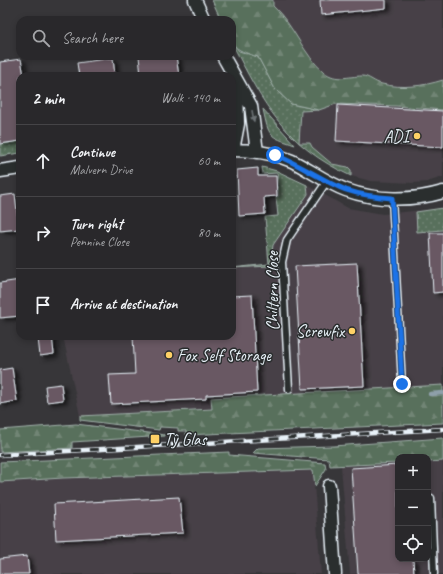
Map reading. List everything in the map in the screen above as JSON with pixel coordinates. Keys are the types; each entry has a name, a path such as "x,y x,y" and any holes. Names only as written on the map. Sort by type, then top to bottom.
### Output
{"street":[{"path":"195,0 202,16"},
{"path":"225,60 231,72"},
{"path":"236,133 238,124 237,85"},
{"path":"237,85 246,95 251,106 257,152"},
{"path":"236,150 257,152 290,160 327,181 356,193 392,198 426,196 443,192"},
{"path":"0,171 16,169"},
{"path":"329,486 335,574"}],"lane":[{"name":"Chiltern Close","path":"289,389 283,273 284,252 287,240 327,181"},
{"path":"392,198 402,384"},
{"path":"431,498 434,574"}],"shaded area":[{"path":"263,0 443,0 443,177 427,182 412,183 371,181 351,176 332,167 299,143 301,98"},
{"path":"262,167 277,171 307,185 348,208 383,214 443,208 443,385 211,399 212,409 80,416 64,340 236,340 236,267 268,264 265,217 278,216 276,197 279,196 277,173 263,174"},
{"path":"443,461 443,574 350,574 341,466 395,463 395,562 431,562 431,462"},
{"path":"313,470 321,574 0,574 0,475 63,478"}],"green space":[{"path":"212,0 273,0 273,6 287,22 311,58 324,72 338,78 365,76 379,83 390,86 405,87 428,84 443,80 443,110 396,106 336,104 319,110 291,104 275,89 258,57 236,47 236,16 219,16"},
{"path":"236,48 239,51 258,57 275,89 291,104 319,110 301,111 299,142 279,122 266,104 236,51"},
{"path":"263,109 295,145 279,140 271,134"},
{"path":"16,142 16,154 0,156 0,144"},
{"path":"300,143 310,143 312,147 332,164 348,167 351,170 351,176 328,164"},
{"path":"262,167 277,171 307,185 308,194 273,245 270,266 236,268 269,264 265,217 278,216 276,197 279,196 277,173 263,174"},
{"path":"443,208 443,230 417,232 416,212"},
{"path":"443,385 443,423 186,435 186,431 178,431 178,428 160,427 159,430 80,420 80,416 212,409 211,398"},
{"path":"76,424 165,436 72,442 72,448 0,452 0,430"},
{"path":"443,438 443,461 431,462 431,454 395,454 395,463 330,466 329,459 253,453 258,448 333,446"},
{"path":"229,452 229,455 325,463 326,469 315,486 313,470 63,478 0,482 0,462"}],"building":[{"path":"320,0 386,0 386,8 321,15"},
{"path":"21,60 23,72 16,72 16,142 0,144 0,62"},
{"path":"99,60 113,60 115,72 78,72 77,63"},
{"path":"139,60 177,60 178,72 141,72"},
{"path":"338,105 443,111 443,147 336,141"},
{"path":"258,168 258,176 276,176 277,196 264,197 265,214 239,216 237,170"},
{"path":"15,194 16,229 0,231 0,196"},
{"path":"430,233 443,233 443,292 433,293"},
{"path":"357,263 364,386 302,389 295,266"},
{"path":"16,281 16,316 0,318 0,283"},
{"path":"252,295 257,392 206,395 206,399 111,404 109,375 135,374 133,340 236,340 236,296"},
{"path":"38,340 52,340 54,354 40,356"},
{"path":"12,368 17,401 0,404 0,370"},
{"path":"61,384 63,400 47,402 45,386"},
{"path":"395,465 395,562 413,562 414,574 358,574 351,468"},
{"path":"179,497 183,533 56,540 54,504"},
{"path":"27,556 29,574 0,574 0,559"}],"waterway":[{"path":"430,394 443,393"}],"railway":[{"path":"0,455 443,429"}],"place":[{"name":"ADI","path":"417,136"},
{"name":"Screwfix","path":"352,331"},
{"name":"Fox Self Storage","path":"169,355"},
{"name":"Tŷ Glas","path":"155,439"}],"route":[{"path":"275,155 290,160 346,190 367,195 392,198 392,228 402,384"}]}
